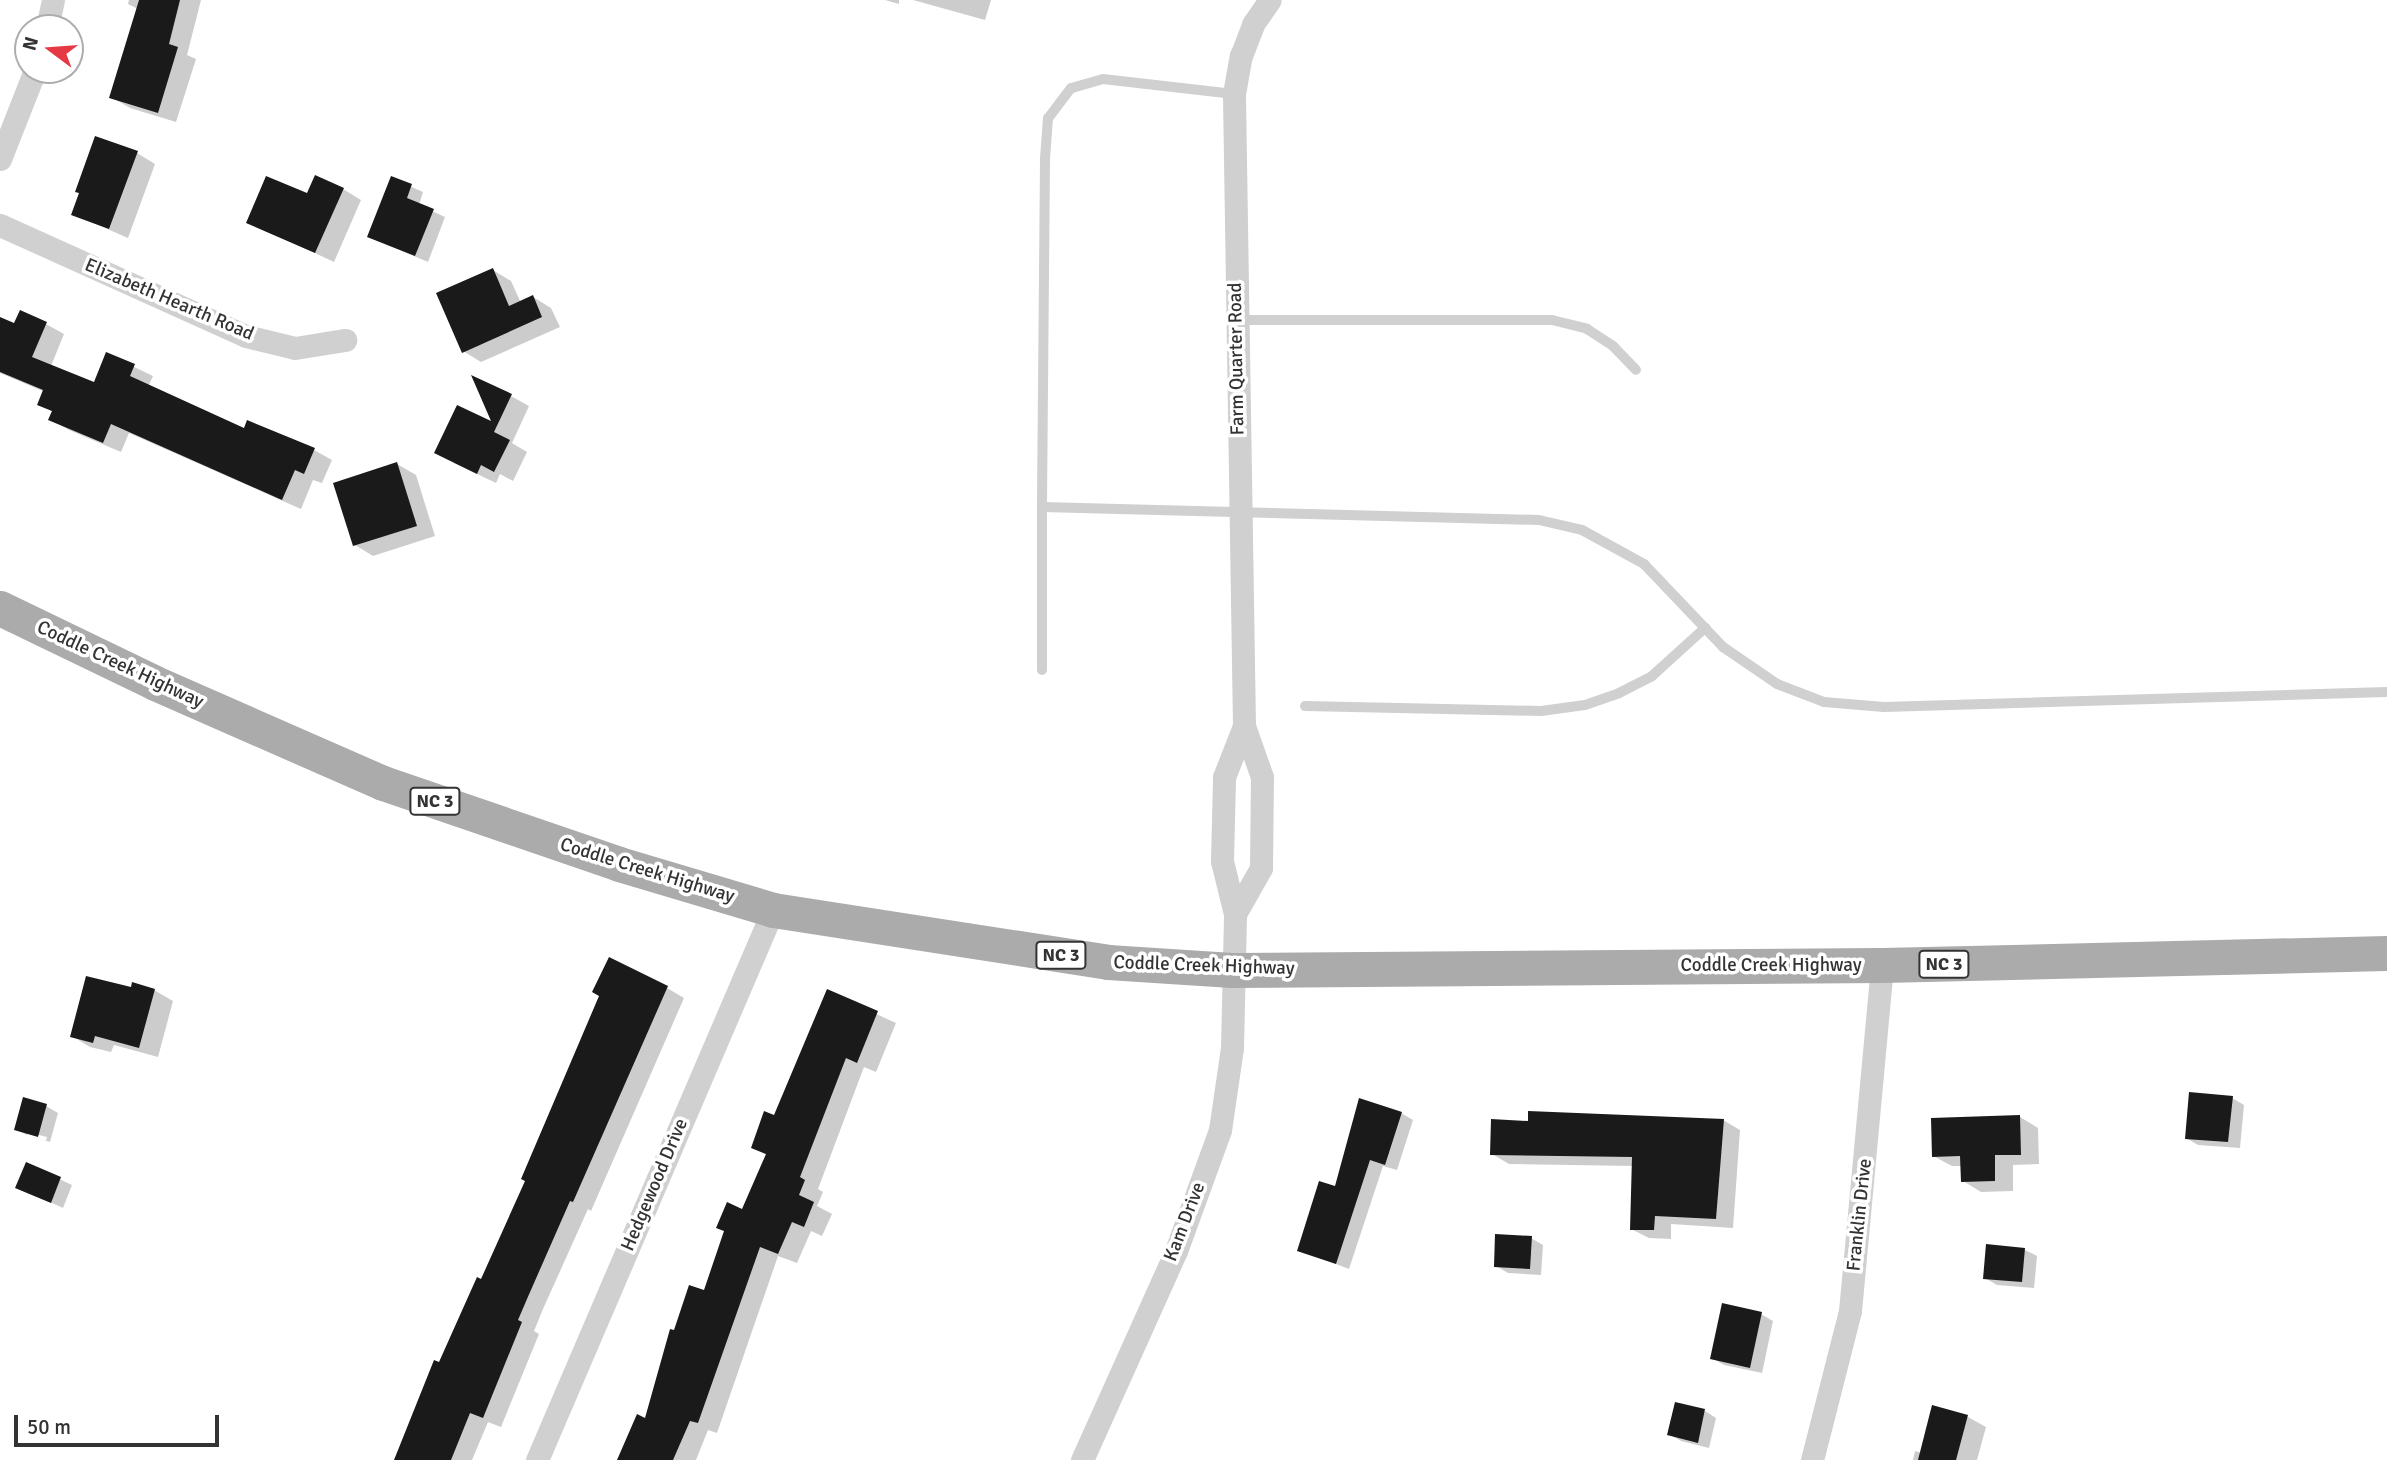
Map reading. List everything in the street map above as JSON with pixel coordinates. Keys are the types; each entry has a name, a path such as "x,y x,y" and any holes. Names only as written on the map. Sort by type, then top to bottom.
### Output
{"main road":[{"name":"Coddle Creek Highway","path":"0,608 155,683 383,783 619,864 773,910 1108,962 1232,970 1882,965 2387,953"}],"street":[{"name":"Farm Quarter Road","path":"1236,914 1261,868 1262,777 1244,726 1234,94 1241,57 1253,24 1270,0"},
{"path":"0,159 29,84"},
{"name":"Elizabeth Hearth Road","path":"0,225 246,336 295,348 345,340"},
{"name":"Farm Quarter Road","path":"1232,970 1236,914 1222,862 1224,777 1244,726"},
{"name":"Hedgewood Drive","path":"537,1460 773,910"},
{"name":"Franklin Drive","path":"1812,1460 1850,1311 1882,965"},
{"name":"Kam Drive","path":"1082,1460 1176,1251 1220,1130 1232,1048 1232,970"}],"lane":[{"path":"1042,670 1045,159 1048,118 1071,89 1103,79 1234,94"},
{"path":"1236,320 1552,320 1587,329 1614,346 1636,370"},
{"path":"1042,507 1539,520 1582,530 1644,564 1723,647 1777,684 1824,702 1898,707 2387,692"},
{"path":"1304,706 1541,711 1585,705 1619,693 1653,676 1704,628"}],"building":[{"path":"139,0 180,0 169,44 178,47 158,113 109,98"},
{"path":"95,136 138,151 109,229 71,215 79,193 75,192"},
{"path":"315,175 344,188 315,253 246,223 266,176 307,193"},
{"path":"391,176 412,184 407,198 434,209 415,256 367,237"},
{"path":"493,268 509,306 533,295 542,317 462,353 436,293"},
{"path":"20,310 47,322 32,357 94,382 106,352 135,364 130,376 244,428 247,420 315,448 304,474 295,470 282,500 111,424 103,443 48,420 52,411 37,405 43,390 0,372 0,317 14,323"},
{"path":"471,375 512,394 494,432 510,440 494,472 481,465 477,474 434,453 457,405 491,421"},
{"path":"397,462 417,526 353,546 333,483"},
{"path":"609,957 668,986 518,1320 522,1322 483,1418 470,1413 451,1460 394,1460 434,1360 439,1362 477,1277 481,1279 525,1181 521,1179 599,996 592,992"},
{"path":"86,976 131,987 132,982 155,989 139,1048 95,1036 93,1043 70,1037"},
{"path":"827,989 878,1011 857,1063 846,1058 800,1177 805,1180 799,1195 814,1202 804,1227 792,1222 778,1254 760,1247 698,1423 690,1421 673,1460 617,1460 637,1414 645,1418 670,1329 674,1330 689,1285 704,1290 724,1231 716,1228 727,1202 742,1209 766,1154 751,1148 764,1111 774,1115"},
{"path":"2189,1092 2233,1096 2228,1142 2185,1139"},
{"path":"23,1097 47,1104 38,1137 14,1130"},
{"path":"1359,1098 1402,1112 1385,1165 1370,1160 1336,1264 1297,1251 1319,1181 1335,1186"},
{"path":"1528,1111 1724,1119 1716,1219 1655,1216 1654,1230 1630,1230 1632,1157 1490,1155 1491,1119 1528,1121"},
{"path":"2020,1115 2021,1155 1995,1155 1995,1181 1961,1182 1960,1156 1932,1157 1931,1118"},
{"path":"26,1162 61,1177 51,1203 15,1188"},
{"path":"1495,1234 1532,1236 1530,1269 1494,1267"},
{"path":"1986,1244 2025,1248 2022,1282 1983,1279"},
{"path":"1722,1303 1762,1312 1750,1368 1710,1359"},
{"path":"1675,1402 1705,1409 1698,1443 1667,1435"},
{"path":"1932,1405 1968,1415 1956,1460 1918,1460"}]}
